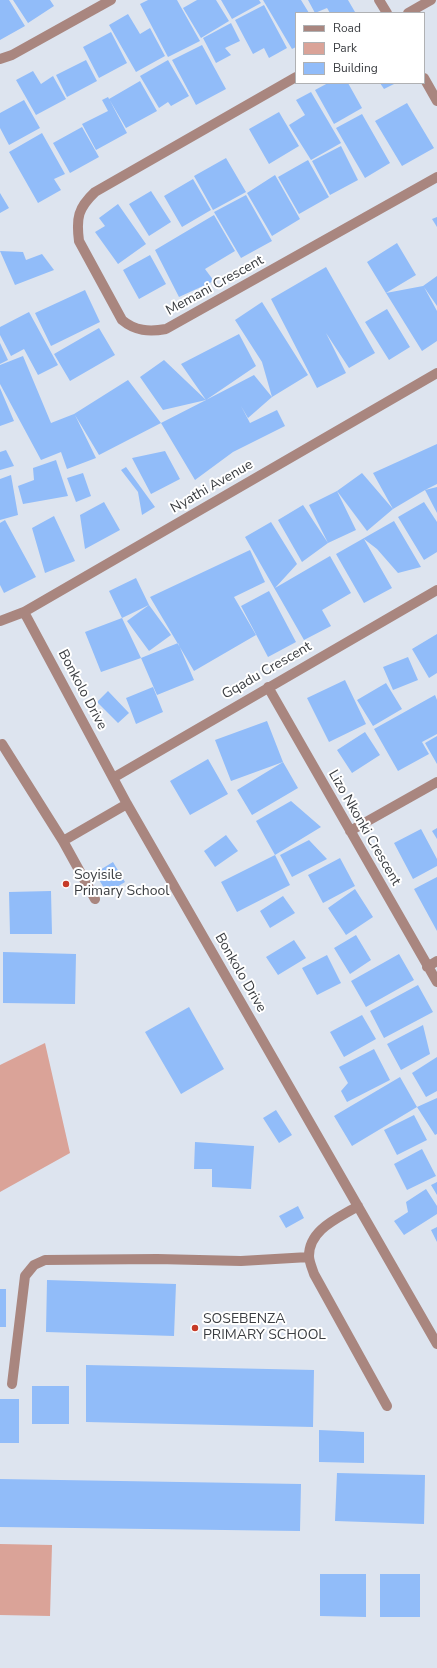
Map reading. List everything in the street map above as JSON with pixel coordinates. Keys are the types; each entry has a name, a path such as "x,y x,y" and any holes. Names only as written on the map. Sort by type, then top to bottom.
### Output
{"street":[{"path":"0,59 12,55 111,0"},
{"path":"379,0 386,12"},
{"path":"410,12 431,0"},
{"name":"Memani Crescent","path":"295,78 94,192 85,202 79,213 77,226 79,241 122,320 129,326 140,330 166,329 437,177"},
{"path":"425,80 437,101"},
{"name":"Nyathi Avenue","path":"0,621 24,612 437,373"},
{"name":"Gqadu Crescent","path":"113,778 437,590"},
{"name":"Bonkolo Drive","path":"24,612 127,804 437,1344"},
{"name":"Lizo Nkonki Crescent","path":"268,687 427,967 437,982"},
{"path":"2,744 62,841 95,899"},
{"path":"350,832 437,782"},
{"path":"62,841 127,804"},
{"path":"427,967 437,961"},
{"path":"358,1206 315,1235 310,1244 309,1257 314,1274 387,1406"},
{"path":"12,1384 25,1276 34,1265 45,1260 157,1259 241,1262 309,1257"}],"green space":[{"path":"45,1043 70,1153 0,1192 0,1065"},
{"path":"0,1544 52,1545 50,1616 0,1615"}],"building":[{"path":"0,0 9,0 25,26 0,40"},
{"path":"13,0 50,0 54,6 28,23"},
{"path":"148,0 177,0 200,41 168,57 140,4"},
{"path":"197,0 216,0 229,21 201,38 183,8"},
{"path":"221,0 259,0 261,3 232,19"},
{"path":"263,0 301,0 308,12 295,12 295,48 292,49"},
{"path":"308,0 348,0 355,12 329,12 327,8 314,12"},
{"path":"264,5 287,48 269,58 264,48 253,54 235,20"},
{"path":"128,14 140,34 150,28 165,56 136,72 109,25"},
{"path":"231,23 240,41 225,48 231,55 216,63 203,38"},
{"path":"111,32 127,63 99,78 83,47"},
{"path":"202,45 226,89 196,105 172,60"},
{"path":"86,60 97,81 67,97 56,75"},
{"path":"168,60 189,96 171,106 168,102 159,108 140,76"},
{"path":"33,71 41,84 53,76 66,99 36,115 16,80"},
{"path":"140,81 157,111 126,128 109,99"},
{"path":"326,84 349,84 362,108 334,124 315,90"},
{"path":"381,84 394,84 384,89"},
{"path":"311,92 341,143 311,160 289,125 305,115 296,100"},
{"path":"108,97 127,133 96,150 82,124 108,111 102,100"},
{"path":"24,100 40,128 9,145 0,128 0,113"},
{"path":"407,103 434,148 402,166 375,121"},
{"path":"279,112 299,146 269,164 249,129"},
{"path":"362,114 390,163 365,178 336,128"},
{"path":"82,127 99,157 70,173 53,143"},
{"path":"42,133 65,174 54,179 61,190 38,203 9,152"},
{"path":"341,146 358,180 330,195 312,161"},
{"path":"226,158 246,192 213,210 194,176"},
{"path":"308,160 329,197 299,214 278,177"},
{"path":"275,175 300,219 272,236 247,193"},
{"path":"193,179 211,210 182,227 164,196"},
{"path":"151,191 171,222 149,236 129,204"},
{"path":"0,193 9,208 0,213"},
{"path":"246,195 272,241 241,258 214,212"},
{"path":"118,204 146,244 118,264 95,232 105,226 99,218"},
{"path":"214,215 235,251 205,269 214,281 179,297 155,250"},
{"path":"437,217 437,227 432,219"},
{"path":"397,243 416,275 386,293 367,262"},
{"path":"0,251 23,252 26,260 42,254 54,270 15,285"},
{"path":"150,255 166,284 139,299 123,270"},
{"path":"326,267 375,353 349,368 326,333 346,373 317,388 271,299"},
{"path":"437,276 437,306 424,287 437,311 437,341 422,351 386,293 423,286"},
{"path":"85,290 100,322 51,346 35,313"},
{"path":"262,302 308,375 272,397 262,362 235,320"},
{"path":"387,309 410,347 389,360 365,322"},
{"path":"29,312 58,365 38,375 24,349 11,356 0,335 0,327"},
{"path":"99,328 115,355 70,381 54,354"},
{"path":"239,334 256,366 206,400 181,364"},
{"path":"0,343 8,360 0,364"},
{"path":"23,356 51,423 74,414 128,380 161,423 99,455 75,415 96,458 67,469 61,452 41,460 0,384 0,365"},
{"path":"164,360 206,400 163,410 140,377"},
{"path":"254,375 272,397 248,418 241,406 250,423 277,410 285,426 233,452 195,480 161,423"},
{"path":"0,388 14,421 0,426"},
{"path":"437,444 437,484 393,509 373,473"},
{"path":"6,450 14,466 0,470 0,452"},
{"path":"165,451 180,479 151,494 132,458"},
{"path":"56,460 68,496 23,504 18,486 34,480 33,468"},
{"path":"126,467 155,507 142,515 138,492 121,470"},
{"path":"83,473 91,496 76,502 67,478"},
{"path":"362,473 393,509 367,531 337,491"},
{"path":"11,475 18,515 0,520 0,479"},
{"path":"437,487 437,513 425,490"},
{"path":"337,491 356,530 328,543 309,505"},
{"path":"104,502 120,530 85,549 80,515"},
{"path":"424,502 437,522 437,552 424,560 398,517"},
{"path":"303,505 328,543 302,562 278,520"},
{"path":"54,516 75,561 45,573 32,528"},
{"path":"5,520 36,577 4,593 0,585 0,523"},
{"path":"394,521 421,567 398,573 377,549 364,539 392,588 364,603 336,554"},
{"path":"271,522 297,564 275,588 330,556 351,593 322,610 331,626 304,640 245,537"},
{"path":"250,550 265,582 234,597 256,635 194,671 150,597"},
{"path":"136,578 149,605 122,618 109,591"},
{"path":"269,591 296,642 268,657 241,606"},
{"path":"149,605 171,635 149,651 127,621"},
{"path":"122,618 141,658 101,672 85,632"},
{"path":"437,634 437,673 429,678 412,649"},
{"path":"178,643 194,680 157,695 141,658"},
{"path":"408,657 418,680 393,690 383,667"},
{"path":"345,680 366,724 329,742 307,698"},
{"path":"386,683 402,709 373,726 357,700"},
{"path":"153,687 163,712 136,724 126,698"},
{"path":"108,691 129,713 118,723 97,702"},
{"path":"435,695 437,700 437,734 422,742 429,754 398,771 374,729"},
{"path":"267,721 283,762 231,781 215,740"},
{"path":"365,732 380,755 352,773 337,750"},
{"path":"437,736 437,764 425,743"},
{"path":"208,759 228,794 190,815 170,781"},
{"path":"283,762 298,788 252,815 237,790"},
{"path":"291,801 321,827 275,855 256,821"},
{"path":"437,828 437,839 432,831"},
{"path":"421,829 437,859 437,866 413,879 394,843"},
{"path":"226,835 238,851 215,867 204,851"},
{"path":"309,840 327,859 292,877 280,855"},
{"path":"275,855 290,885 237,912 221,882"},
{"path":"340,858 355,886 323,903 308,875"},
{"path":"113,862 125,882 107,893 95,873"},
{"path":"437,877 437,931 414,889"},
{"path":"355,889 373,917 346,935 328,908"},
{"path":"51,891 52,934 10,934 9,892"},
{"path":"283,896 295,913 270,928 260,911"},
{"path":"356,935 371,960 350,974 334,948"},
{"path":"294,940 306,958 278,975 266,957"},
{"path":"3,952 76,954 75,1004 3,1003"},
{"path":"399,954 414,980 366,1007 351,981"},
{"path":"327,955 341,983 317,995 302,968"},
{"path":"418,985 433,1012 384,1038 370,1011"},
{"path":"189,1007 224,1069 181,1094 145,1032"},
{"path":"362,1015 376,1039 344,1057 330,1032"},
{"path":"423,1025 430,1054 401,1070 387,1044"},
{"path":"374,1049 390,1080 347,1102 341,1091 348,1083 339,1067"},
{"path":"437,1057 437,1091 426,1097 412,1073"},
{"path":"400,1077 417,1107 352,1146 334,1116"},
{"path":"437,1098 437,1134 435,1135 417,1107"},
{"path":"276,1110 292,1135 279,1143 263,1118"},
{"path":"414,1115 427,1140 397,1155 384,1130"},
{"path":"195,1142 254,1146 251,1189 212,1187 212,1169 194,1169"},
{"path":"422,1149 436,1176 407,1190 394,1164"},
{"path":"437,1182 437,1195 431,1185"},
{"path":"426,1189 437,1206 437,1214 404,1235 394,1221 408,1212 406,1202"},
{"path":"298,1206 304,1218 286,1228 279,1216"},
{"path":"437,1227 437,1242 431,1230"},
{"path":"47,1280 176,1284 174,1336 46,1332"},
{"path":"0,1289 6,1289 6,1327 0,1327"},
{"path":"86,1365 314,1370 313,1427 86,1422"},
{"path":"32,1386 69,1386 69,1424 32,1424"},
{"path":"0,1399 19,1399 19,1443 0,1443"},
{"path":"319,1430 364,1432 364,1463 319,1462"},
{"path":"337,1473 425,1475 424,1524 335,1521"},
{"path":"0,1479 301,1484 300,1531 0,1527"},
{"path":"320,1574 366,1574 366,1617 320,1616"},
{"path":"380,1574 420,1574 420,1617 380,1617"}],"place":[{"name":"Soyisile Primary School","path":"66,884"},
{"name":"SOSEBENZA PRIMARY SCHOOL","path":"195,1328"}]}
